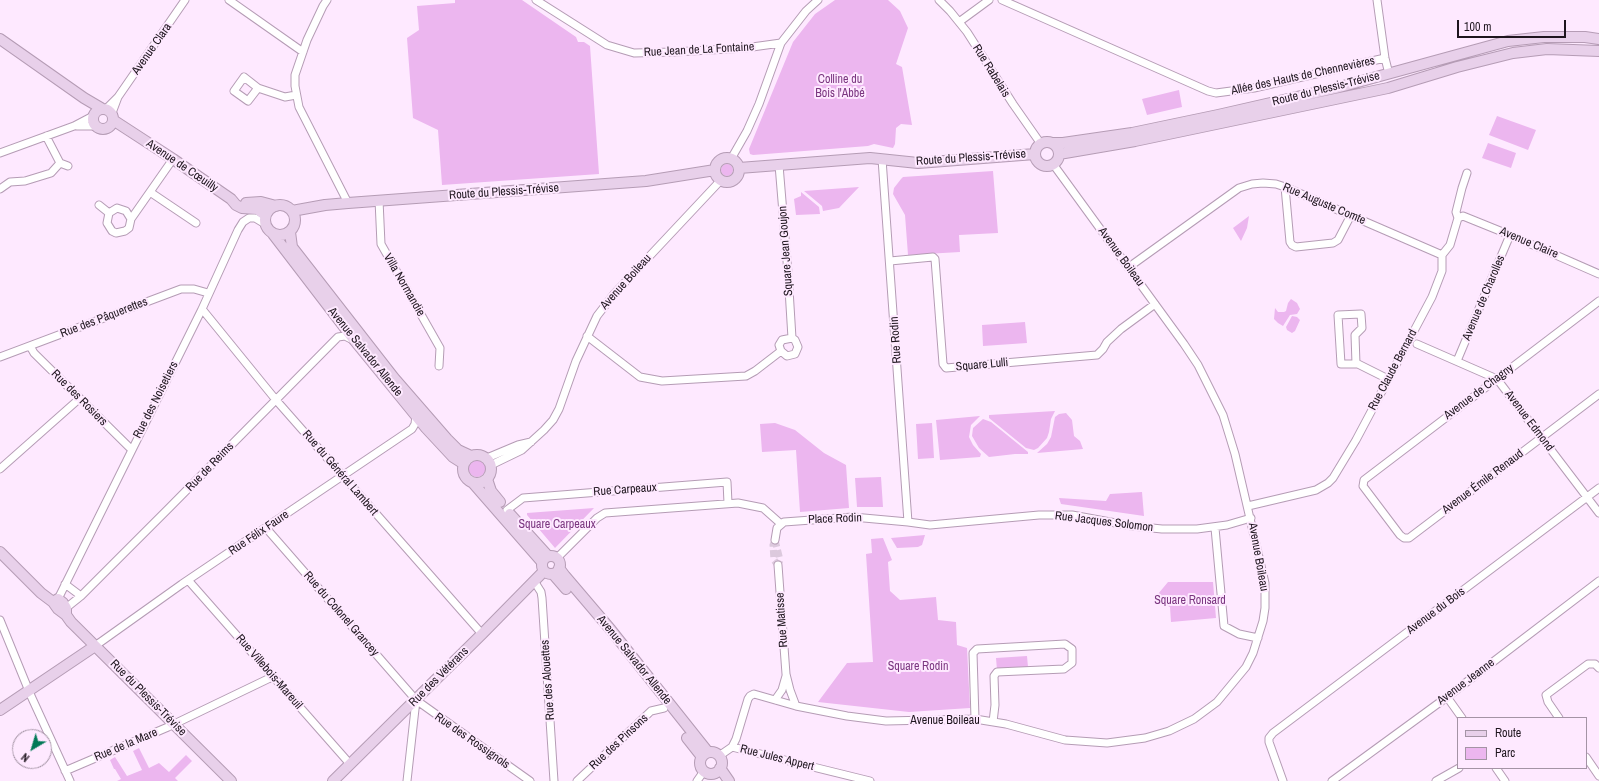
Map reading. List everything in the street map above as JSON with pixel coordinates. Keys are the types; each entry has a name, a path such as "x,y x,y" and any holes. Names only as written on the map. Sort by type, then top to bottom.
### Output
{"main road":[{"name":"Route du Plessis-Trévise","path":"1052,143 1075,142 1159,128 1336,88 1508,41 1544,37 1585,37 1599,39"},
{"name":"Avenue de Cœuilly","path":"0,39 84,98 116,128 134,133 242,208 257,209 265,219"},
{"name":"Route du Plessis-Trévise","path":"1059,154 1135,141 1388,88 1457,66 1513,53 1547,49 1599,51"},
{"path":"1046,142 1052,143 1057,148 1059,154 1058,158 1053,164 1046,166 1040,164 1035,154 1036,148 1046,142"},
{"name":"Route du Plessis-Trévise","path":"739,168 870,158 918,163 1035,154"},
{"path":"728,158 737,163 739,168 734,179 727,182 718,177 715,170 721,160 728,158"},
{"name":"Route du Plessis-Trévise","path":"292,211 325,205 379,200 646,181 715,170"},
{"name":"Avenue de Cœuilly","path":"231,199 244,203 261,202 276,206"},
{"path":"290,232 282,235 273,234 269,231 265,219 268,211 276,206 285,206 292,211 294,215 294,224 290,232 292,247 394,378 447,440 458,450 472,456"},
{"name":"Avenue Salvador Allende","path":"273,234 355,341 416,415 453,457 464,464"},
{"path":"479,455 489,462 490,475 487,479 478,483 473,483 464,475 464,464 467,459 472,456 479,455"},
{"name":"Avenue Salvador Allende","path":"487,479 491,492 507,510 664,708 705,755"},
{"name":"Avenue Salvador Allende","path":"473,483 551,565 565,576 610,630 705,755"},
{"name":"Rue du Plessis-Trévise","path":"0,552 41,593 55,601 58,610 66,612 95,646 231,781"},
{"name":"Rue des Vétérans","path":"333,781 551,565"},
{"path":"0,710 95,646"},
{"path":"712,771 722,762 719,756 714,752 705,755 701,766 729,781"},
{"path":"712,771 720,781"}],"street":[{"name":"Avenue Clara","path":"103,117 186,0"},
{"path":"229,0 303,52"},
{"path":"327,0 303,52 295,75 296,95 300,107 348,203"},
{"name":"Rue Jean de La Fontaine","path":"536,0 606,45 634,53 759,47 781,43"},
{"path":"731,159 747,131 759,104 781,43 806,10 818,0"},
{"name":"Rue Rabelais","path":"939,0 959,22 1041,144"},
{"path":"959,22 989,0"},
{"name":"Allée des Hauts de Chennevières","path":"1002,0 1208,91 1216,93 1254,88 1385,58"},
{"path":"1377,0 1385,58 1389,74 1386,80 1388,88"},
{"path":"1389,74 1394,74 1399,85"},
{"path":"258,88 284,97 296,95"},
{"path":"0,154 46,136 103,117"},
{"path":"46,136 60,163 68,166"},
{"path":"131,219 126,211 117,208 109,213 107,223 112,231 116,233 126,231 129,228 131,219 173,159"},
{"name":"Rue Rodin","path":"882,159 908,522"},
{"path":"0,189 10,182 25,181 51,172 60,163"},
{"name":"Avenue Boileau","path":"732,747 736,740 750,696 754,694 796,706 842,715 886,721 975,719 1065,740 1099,743 1122,742 1145,738 1169,731 1194,719 1216,702 1246,667 1258,638 1265,608 1265,583 1251,518 1228,431 1214,393 1198,364 1053,164"},
{"name":"Square Jean Goujon","path":"779,165 792,338 797,343 797,351 795,354 787,356 781,352 779,345 782,340 792,338"},
{"name":"Rue Claude Bernard","path":"1248,506 1316,490 1328,483 1333,478 1356,440 1440,278 1443,263 1442,255 1450,246 1458,218 1456,212 1467,173"},
{"name":"Avenue Boileau","path":"489,462 522,450 533,442 553,420 559,409 587,336 597,316 614,294 721,180"},
{"name":"Rue Auguste Comte","path":"1129,267 1239,188 1263,182 1285,187 1442,255"},
{"path":"1285,187 1290,242 1296,247 1333,243 1338,240 1351,215"},
{"path":"150,192 196,223"},
{"name":"Villa Normandie","path":"379,200 381,244 440,348 439,366"},
{"path":"99,205 109,213"},
{"name":"Avenue Claire","path":"1458,218 1463,216 1598,272"},
{"name":"Rue des Noisetiers","path":"55,601 65,584 202,308 238,230 243,222 249,218 265,219"},
{"name":"Avenue de Charolles","path":"1457,361 1510,235"},
{"name":"Square Lulli","path":"890,261 933,257 935,259 942,364 946,368 1097,355 1107,342 1121,329 1155,304"},
{"name":"Rue des Pâquerettes","path":"0,357 181,289 194,289 208,293"},
{"name":"Avenue de Chagny","path":"1404,538 1400,535 1363,486 1364,480 1599,301"},
{"name":"Rue du Général Lambert","path":"202,308 276,400 482,634"},
{"path":"1356,364 1355,335 1362,328 1361,314 1338,315 1341,364 1356,364 1388,379"},
{"name":"Rue de Reims","path":"66,612 338,337 345,336 355,341"},
{"name":"Square Jean Goujon","path":"587,336 640,377 662,381 746,376 781,352"},
{"name":"Avenue Edmond","path":"1417,344 1497,379 1599,513"},
{"name":"Rue des Rosiers","path":"30,346 34,353 131,449"},
{"name":"Avenue Émile Renaud","path":"1404,538 1413,536 1599,394"},
{"path":"0,469 79,398"},
{"name":"Rue Félix Faure","path":"95,646 188,580 412,429 415,424 416,415"},
{"name":"Rue Carpeaux","path":"507,510 523,498 727,482 728,503"},
{"name":"Avenue du Bois","path":"1283,781 1268,742 1269,738 1273,734 1599,488"},
{"name":"Rue Carpeaux","path":"551,565 578,535 603,514 738,503 763,508 781,524"},
{"name":"Rue Jacques Solomon","path":"908,522 930,525 1048,515 1072,515 1132,526 1162,529 1215,528 1234,524 1251,518"},
{"name":"Place Rodin","path":"781,524 792,521 853,516 908,522"},
{"path":"776,540 776,530 781,524"},
{"name":"Rue du Colonel Grancey","path":"266,528 416,700"},
{"path":"1215,528 1222,619 1224,626 1239,634 1258,638"},
{"name":"Rue Matisse","path":"778,566 786,674"},
{"name":"Rue Villebois-Mareuil","path":"188,580 350,764"},
{"name":"Rue des Alouettes","path":"534,581 541,592 542,598 554,781"},
{"name":"Avenue Jeanne","path":"1332,781 1447,697 1599,581"},
{"path":"65,584 81,596"},
{"path":"0,620 28,690 70,781"},
{"path":"975,719 973,653 977,649 1066,644 1072,649 1072,663 1064,669 997,672 994,676 995,705 993,722"},
{"path":"1558,717 1548,702 1546,695 1588,664 1595,664 1599,668"},
{"path":"775,700 782,690 786,674"},
{"path":"786,674 796,706"},
{"name":"Rue de la Mare","path":"65,771 174,724 272,677"},
{"path":"1447,697 1461,717"},
{"path":"407,781 416,700"},
{"name":"Rue des Rossignols","path":"416,700 530,781"},
{"name":"Rue des Pinsons","path":"577,781 651,712 664,708"},
{"path":"719,756 732,747"},
{"name":"Rue Jules Appert","path":"732,747 870,781"},
{"path":"1587,758 1599,776"},
{"path":"1436,781 1457,769"},
{"path":"1497,769 1505,781"},
{"path":"697,781 712,771"}],"green space":[{"path":"455,0 522,0 576,37 578,42 584,42 590,46 599,174 442,185 438,130 413,118 407,38 419,30 417,6 455,3"},
{"name":"Colline du Bois l'Abbé","path":"835,0 888,0 900,11 908,28 896,64 902,67 912,125 901,124 896,128 895,144 893,148 874,144 868,146 753,155 750,154 749,149 793,42 815,14"},
{"path":"1179,90 1182,107 1147,115 1142,99"},
{"path":"1497,116 1536,130 1528,150 1489,135"},
{"path":"1488,143 1516,153 1511,168 1482,158"},
{"path":"725,164 729,164 733,170 729,176 725,176 721,172 721,168"},
{"path":"993,171 998,233 959,235 960,252 908,255 905,215 893,194 894,188 903,177"},
{"path":"859,187 839,208 823,211 822,206 804,191"},
{"path":"801,192 819,207 820,214 796,215 794,199 801,196"},
{"path":"1249,216 1247,228 1241,241 1233,228"},
{"path":"1291,299 1297,303 1300,309 1297,314 1290,315 1283,326 1274,319 1275,308 1278,312 1286,311 1288,303"},
{"path":"1292,316 1297,317 1300,320 1295,331 1292,333 1287,330 1286,327"},
{"path":"1025,322 1027,343 983,346 982,325"},
{"path":"1055,411 1051,419 1047,438 1038,448 1034,450 1026,448 989,418 989,415"},
{"path":"1066,413 1072,420 1074,436 1080,441 1083,449 1037,453 1047,444 1051,437 1055,417 1059,414"},
{"path":"980,416 971,425 969,437 973,445 981,454 980,457 940,460 936,420"},
{"path":"983,419 991,422 1028,452 1028,454 989,457 979,448 972,436 973,428"},
{"path":"775,423 795,430 824,453 846,465 849,508 800,512 796,450 762,452 760,424"},
{"path":"932,423 934,458 918,459 916,424"},
{"path":"477,459 483,462 486,468 483,474 477,477 471,474 468,468 471,462"},
{"path":"881,477 883,507 857,507 855,478"},
{"path":"1142,492 1144,516 1061,504 1059,498 1106,501 1110,494"},
{"name":"Square Carpeaux","path":"594,508 555,548 527,515 527,513"},
{"path":"925,535 922,545 918,547 897,548 891,538"},
{"name":"Square Rodin","path":"883,538 892,560 888,562 890,591 900,600 936,597 938,620 956,622 957,645 967,648 970,708 909,712 818,702 847,663 873,662 866,554 872,553 871,539"},
{"name":"Square Ronsard","path":"1168,582 1213,582 1216,618 1171,622 1170,607 1160,602 1158,598 1158,594"},
{"path":"1027,656 1028,667 997,670 996,658"},
{"path":"139,748 149,768 159,763 169,772 186,755 192,761 175,778 178,781 117,781 121,779 110,760 115,757 127,776 142,770 133,751"}],"tunnel":[{"path":"775,540 773,545 774,560 778,565"},
{"path":"775,540 780,560 778,565"}]}
